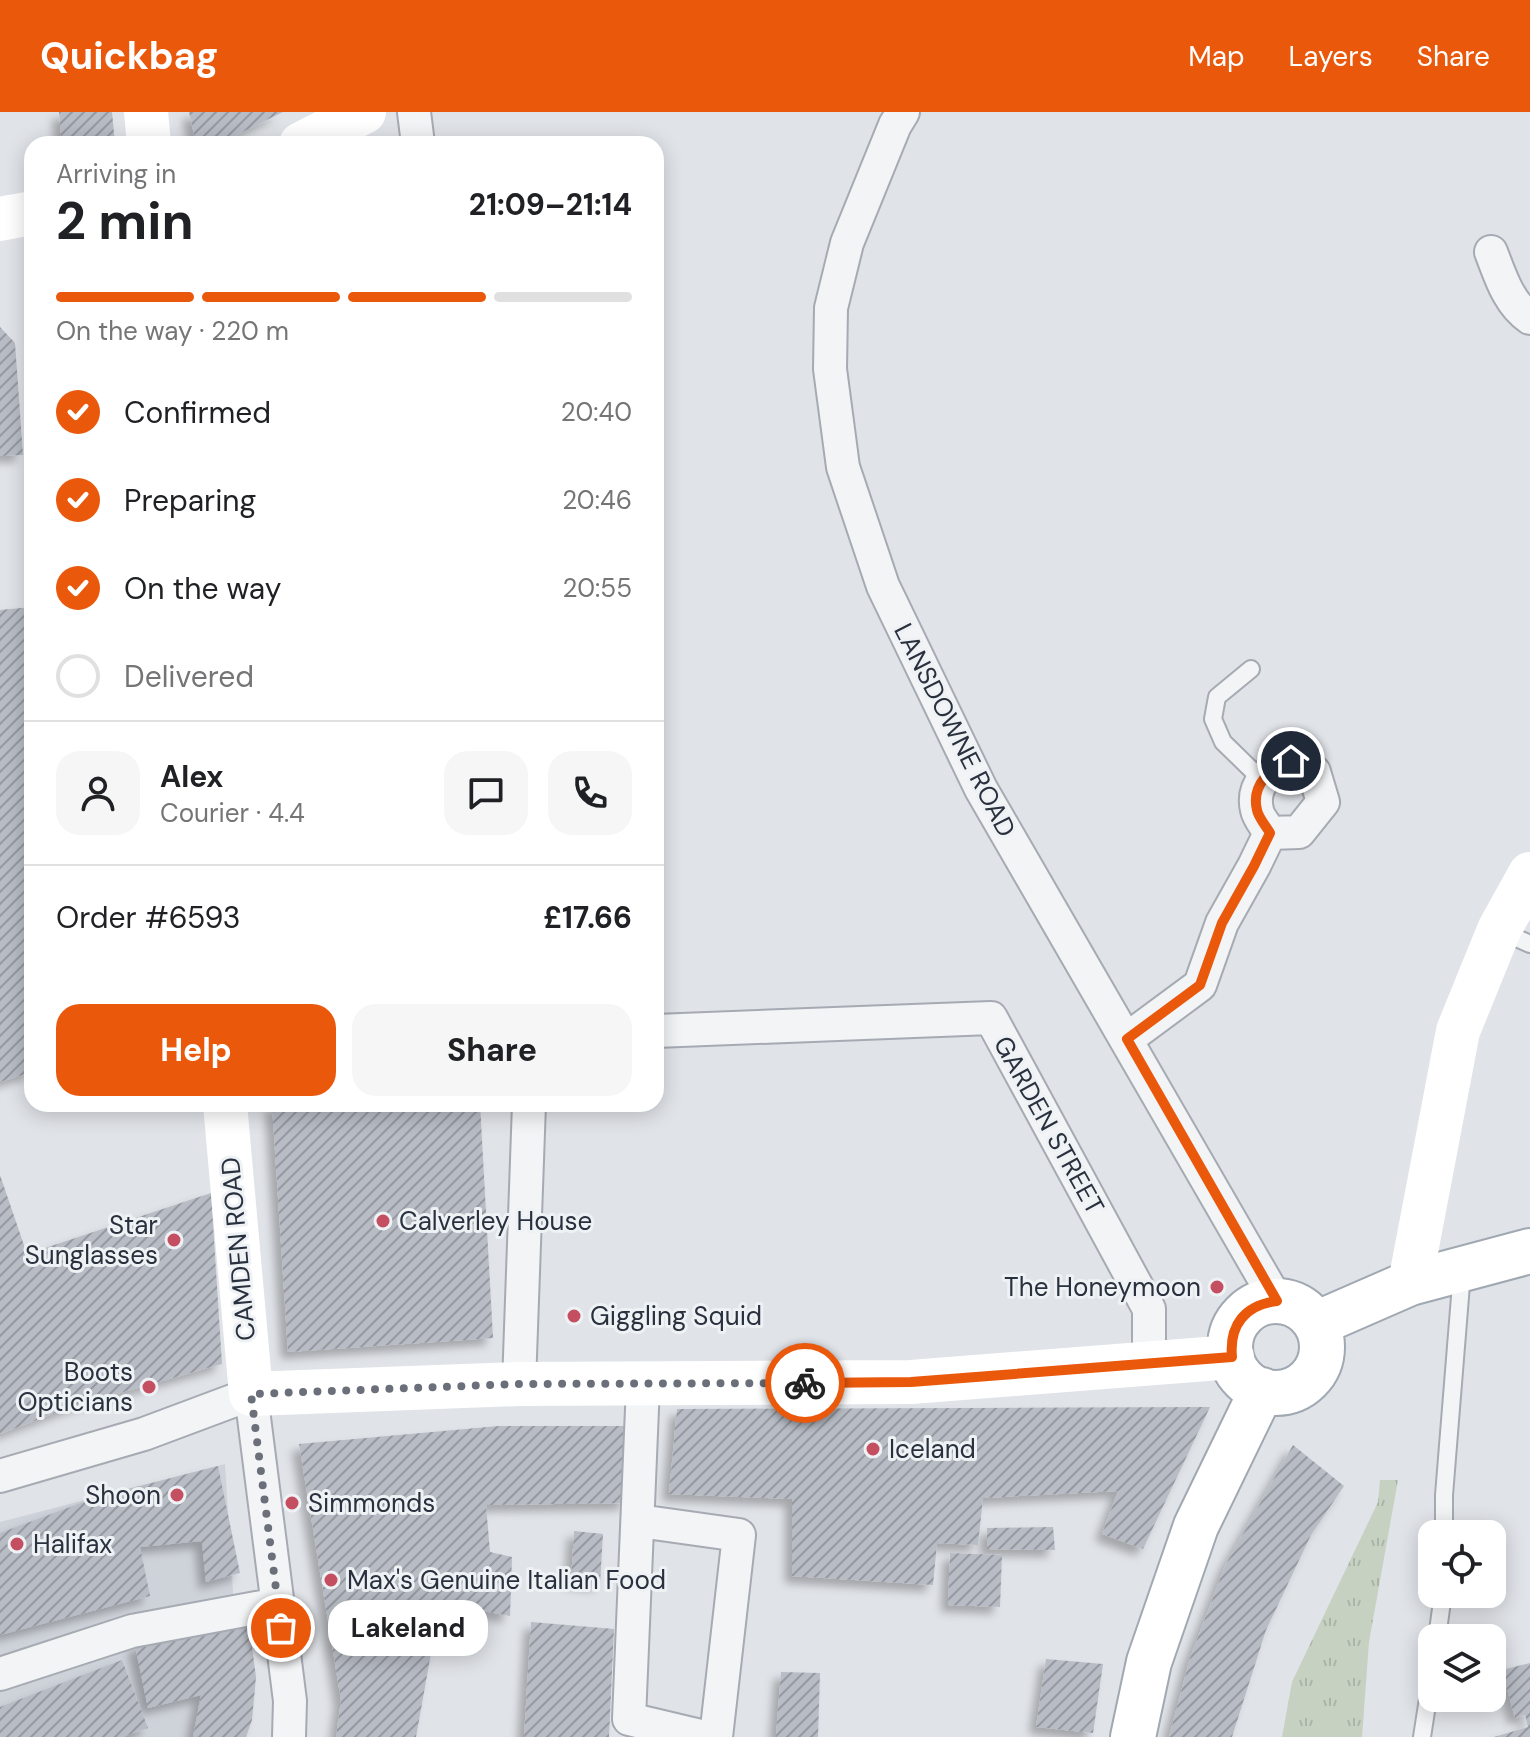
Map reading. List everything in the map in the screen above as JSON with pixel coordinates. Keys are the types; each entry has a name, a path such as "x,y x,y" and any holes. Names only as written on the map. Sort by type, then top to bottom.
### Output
{"street":[{"path":"146,112 148,136"},
{"path":"317,136 364,112"},
{"path":"414,112 417,136"},
{"name":"LANSDOWNE ROAD","path":"903,112 847,243 831,308 830,369 843,467 883,586 981,789 1277,1301"},
{"path":"0,219 24,214"},
{"path":"1491,252 1507,291 1521,312 1530,318"},
{"path":"1291,761 1314,772 1323,802 1299,832 1270,833 1257,810 1257,787 1274,767 1291,761"},
{"path":"1127,1039 1200,985 1222,923 1270,833"},
{"path":"1410,1283 1458,1031 1515,937 1530,874"},
{"name":"GARDEN STREET","path":"664,1031 991,1018 1149,1309 1149,1364"},
{"name":"CAMDEN ROAD","path":"226,1112 251,1394"},
{"path":"519,1384 529,1112"},
{"path":"1316,1324 1410,1283 1530,1251"},
{"path":"1277,1301 1300,1307 1316,1324 1321,1337 1322,1352 1318,1366 1310,1378 1286,1391 1262,1390 1248,1383 1237,1371 1232,1357 1231,1343 1241,1318 1250,1308 1277,1301"},
{"path":"0,1476 144,1434 251,1394 519,1384 911,1382 1232,1357"},
{"path":"643,1385 629,1719 705,1737"},
{"path":"1133,1737 1149,1662 1196,1526 1262,1390"},
{"path":"251,1394 290,1701 289,1737"},
{"path":"639,1521 739,1535 716,1737"},
{"path":"0,1674 132,1631 278,1604"}],"lane":[{"path":"1251,669 1217,697 1213,719 1223,742 1263,781"},
{"path":"1444,1520 1462,1271"},
{"path":"1422,1737 1426,1712"}],"shaded area":[{"path":"225,1464 242,1737 0,1737 0,1522"}],"green space":[{"path":"1380,1480 1398,1480 1369,1642 1362,1737 1282,1737 1292,1682 1378,1502"}],"building":[{"path":"59,112 112,112 114,136 61,136"},
{"path":"189,112 283,112 234,136 194,136"},
{"path":"0,327 15,343 23,455 0,456"},
{"path":"24,608 24,1074 0,1082 0,610"},
{"name":"Calverley House","path":"273,1112 480,1112 493,1338 288,1352"},
{"path":"0,1175 27,1254 211,1193 222,1364 71,1407 0,1434"},
{"path":"1210,1407 1143,1549 1102,1534 1118,1491 983,1498 978,1545 937,1543 933,1585 792,1576 792,1499 669,1494 677,1409"},
{"path":"499,1426 625,1426 627,1503 486,1505 490,1552 512,1557 510,1616 440,1603 416,1737 336,1737 341,1700 299,1444"},
{"path":"1293,1445 1344,1486 1311,1535 1266,1630 1232,1737 1169,1737 1190,1658 1225,1566"},
{"path":"218,1466 240,1573 206,1582 202,1541 140,1547 150,1596 0,1635 0,1533 97,1497"},
{"path":"1053,1527 1055,1550 987,1549 987,1528"},
{"path":"574,1531 603,1534 600,1584 571,1581"},
{"path":"950,1553 1002,1555 1000,1607 948,1605"},
{"path":"531,1622 614,1629 609,1737 524,1737"},
{"path":"249,1625 256,1677 252,1720 246,1737 193,1737 201,1695 148,1708 135,1645"},
{"path":"1046,1659 1103,1664 1093,1733 1036,1727"},
{"path":"122,1660 148,1728 123,1737 0,1737 0,1707"},
{"path":"1530,1663 1530,1737 1494,1737 1528,1727 1525,1715 1515,1718 1506,1685 1506,1669"},
{"path":"781,1672 820,1673 818,1737 776,1737"}],"way so far":[{"path":"281,1628 251,1394 519,1384 805,1383"}],"place":[{"name":"Calverley House","path":"383,1221"},
{"name":"Star Sunglasses","path":"174,1240"},
{"name":"The Honeymoon","path":"1217,1287"},
{"name":"Giggling Squid","path":"574,1316"},
{"name":"Boots Opticians","path":"149,1387"},
{"name":"Iceland","path":"873,1449"},
{"name":"Shoon","path":"177,1495"},
{"name":"Simmonds","path":"292,1503"},
{"name":"Halifax","path":"17,1544"},
{"name":"Max's Genuine Italian Food","path":"331,1580"},
{"name":"Lakeland","path":"281,1628"}],"route":[{"path":"805,1383 911,1382 1232,1357 1231,1343 1241,1318 1250,1308 1277,1301 1127,1039 1200,985 1222,923 1270,833 1257,810 1257,787 1274,767 1291,761"}]}
